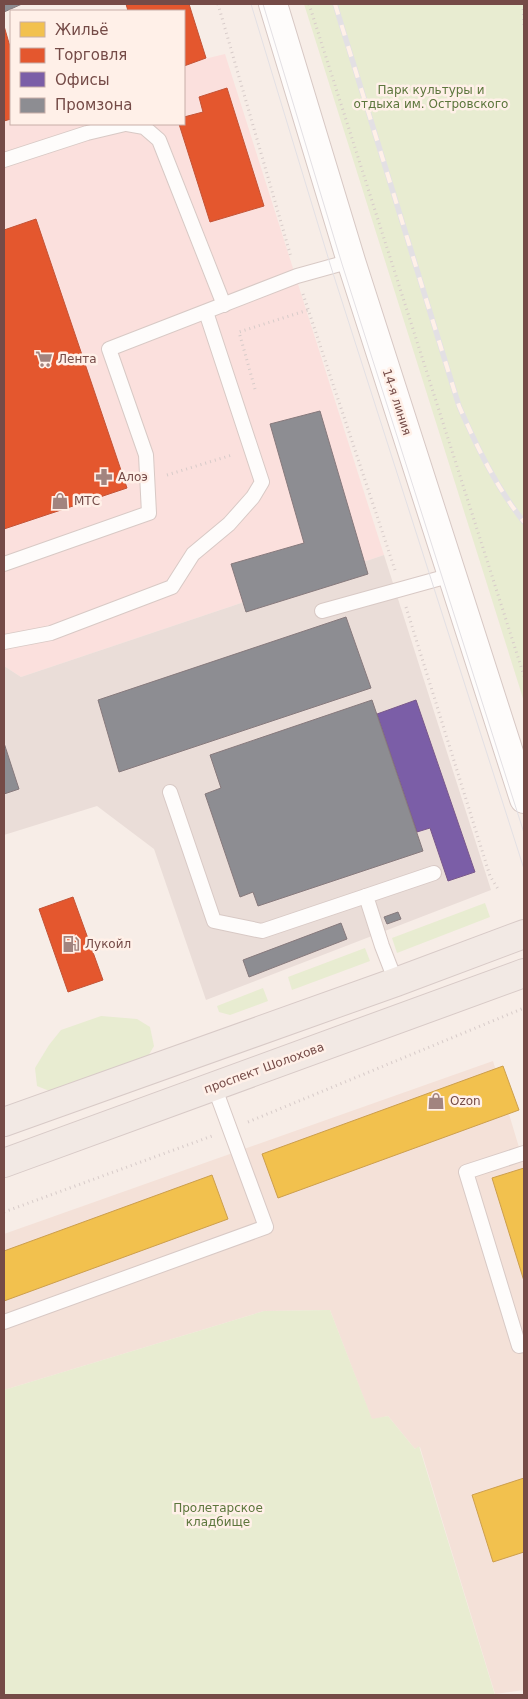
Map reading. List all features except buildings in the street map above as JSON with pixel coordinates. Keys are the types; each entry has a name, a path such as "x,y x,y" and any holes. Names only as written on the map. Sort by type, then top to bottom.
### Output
{"main road":[{"name":"14-я линия","path":"273,4 351,261 524,800"},
{"path":"4,1122 396,982 524,934"},
{"name":"проспект Шолохова","path":"4,1163 524,973"}],"lane":[{"path":"4,160 87,133 122,125"},
{"path":"132,125 144,127 159,140 224,305"},
{"path":"4,564 149,513 146,454 109,349 296,276 351,261"},
{"path":"4,642 50,633 172,587 193,554 229,524 258,490 262,482 206,312"},
{"path":"322,611 452,575"},
{"path":"170,792 214,921 262,931 434,873"},
{"path":"366,896 396,982"},
{"path":"4,1322 266,1227 214,1086"},
{"path":"524,1153 466,1172 519,1346 524,1345"}],"path":[{"path":"218,4 296,276"},
{"path":"309,4 524,676"},
{"path":"523,4 524,28"},
{"path":"256,396 239,332 308,310"},
{"path":"147,481 252,449"},
{"path":"4,1212 230,1129 524,1008"}],"shaded area":[{"path":"225,54 384,555 21,677 4,666 4,111 10,109 10,125 185,125 185,64"},
{"path":"384,555 491,890 206,1000 154,849 97,806 4,835 4,666 21,677"},
{"path":"493,1061 524,1164 524,1690 495,1694 420,1447 415,1449 388,1416 372,1420 330,1310 264,1311 4,1390 4,1234"}],"green space":[{"name":"Парк культуры и отдыха им. Островского","path":"304,4 524,4 524,702 521,692"},
{"path":"485,903 490,917 397,953 392,938"},
{"path":"365,948 370,961 292,990 288,977"},
{"path":"263,988 268,1001 230,1015 219,1012 217,1006"},
{"path":"101,1016 137,1019 150,1027 154,1046 147,1058 52,1092 37,1086 35,1068 61,1030"},
{"name":"Пролетарское кладбище","path":"330,1310 372,1419 388,1416 415,1449 419,1446 495,1695 4,1695 4,1390 264,1311"}],"tram line":[{"path":"251,4 331,267 524,869"},
{"path":"263,4 342,264 524,833"}],"railway":[{"path":"335,4 459,406 488,466 524,522"}],"place":[{"name":"Лента","path":"44,359"},
{"name":"Алоэ","path":"104,477"},
{"name":"МТС","path":"60,501"},
{"name":"Лукойл","path":"71,944"},
{"name":"Ozon","path":"436,1101"}]}
